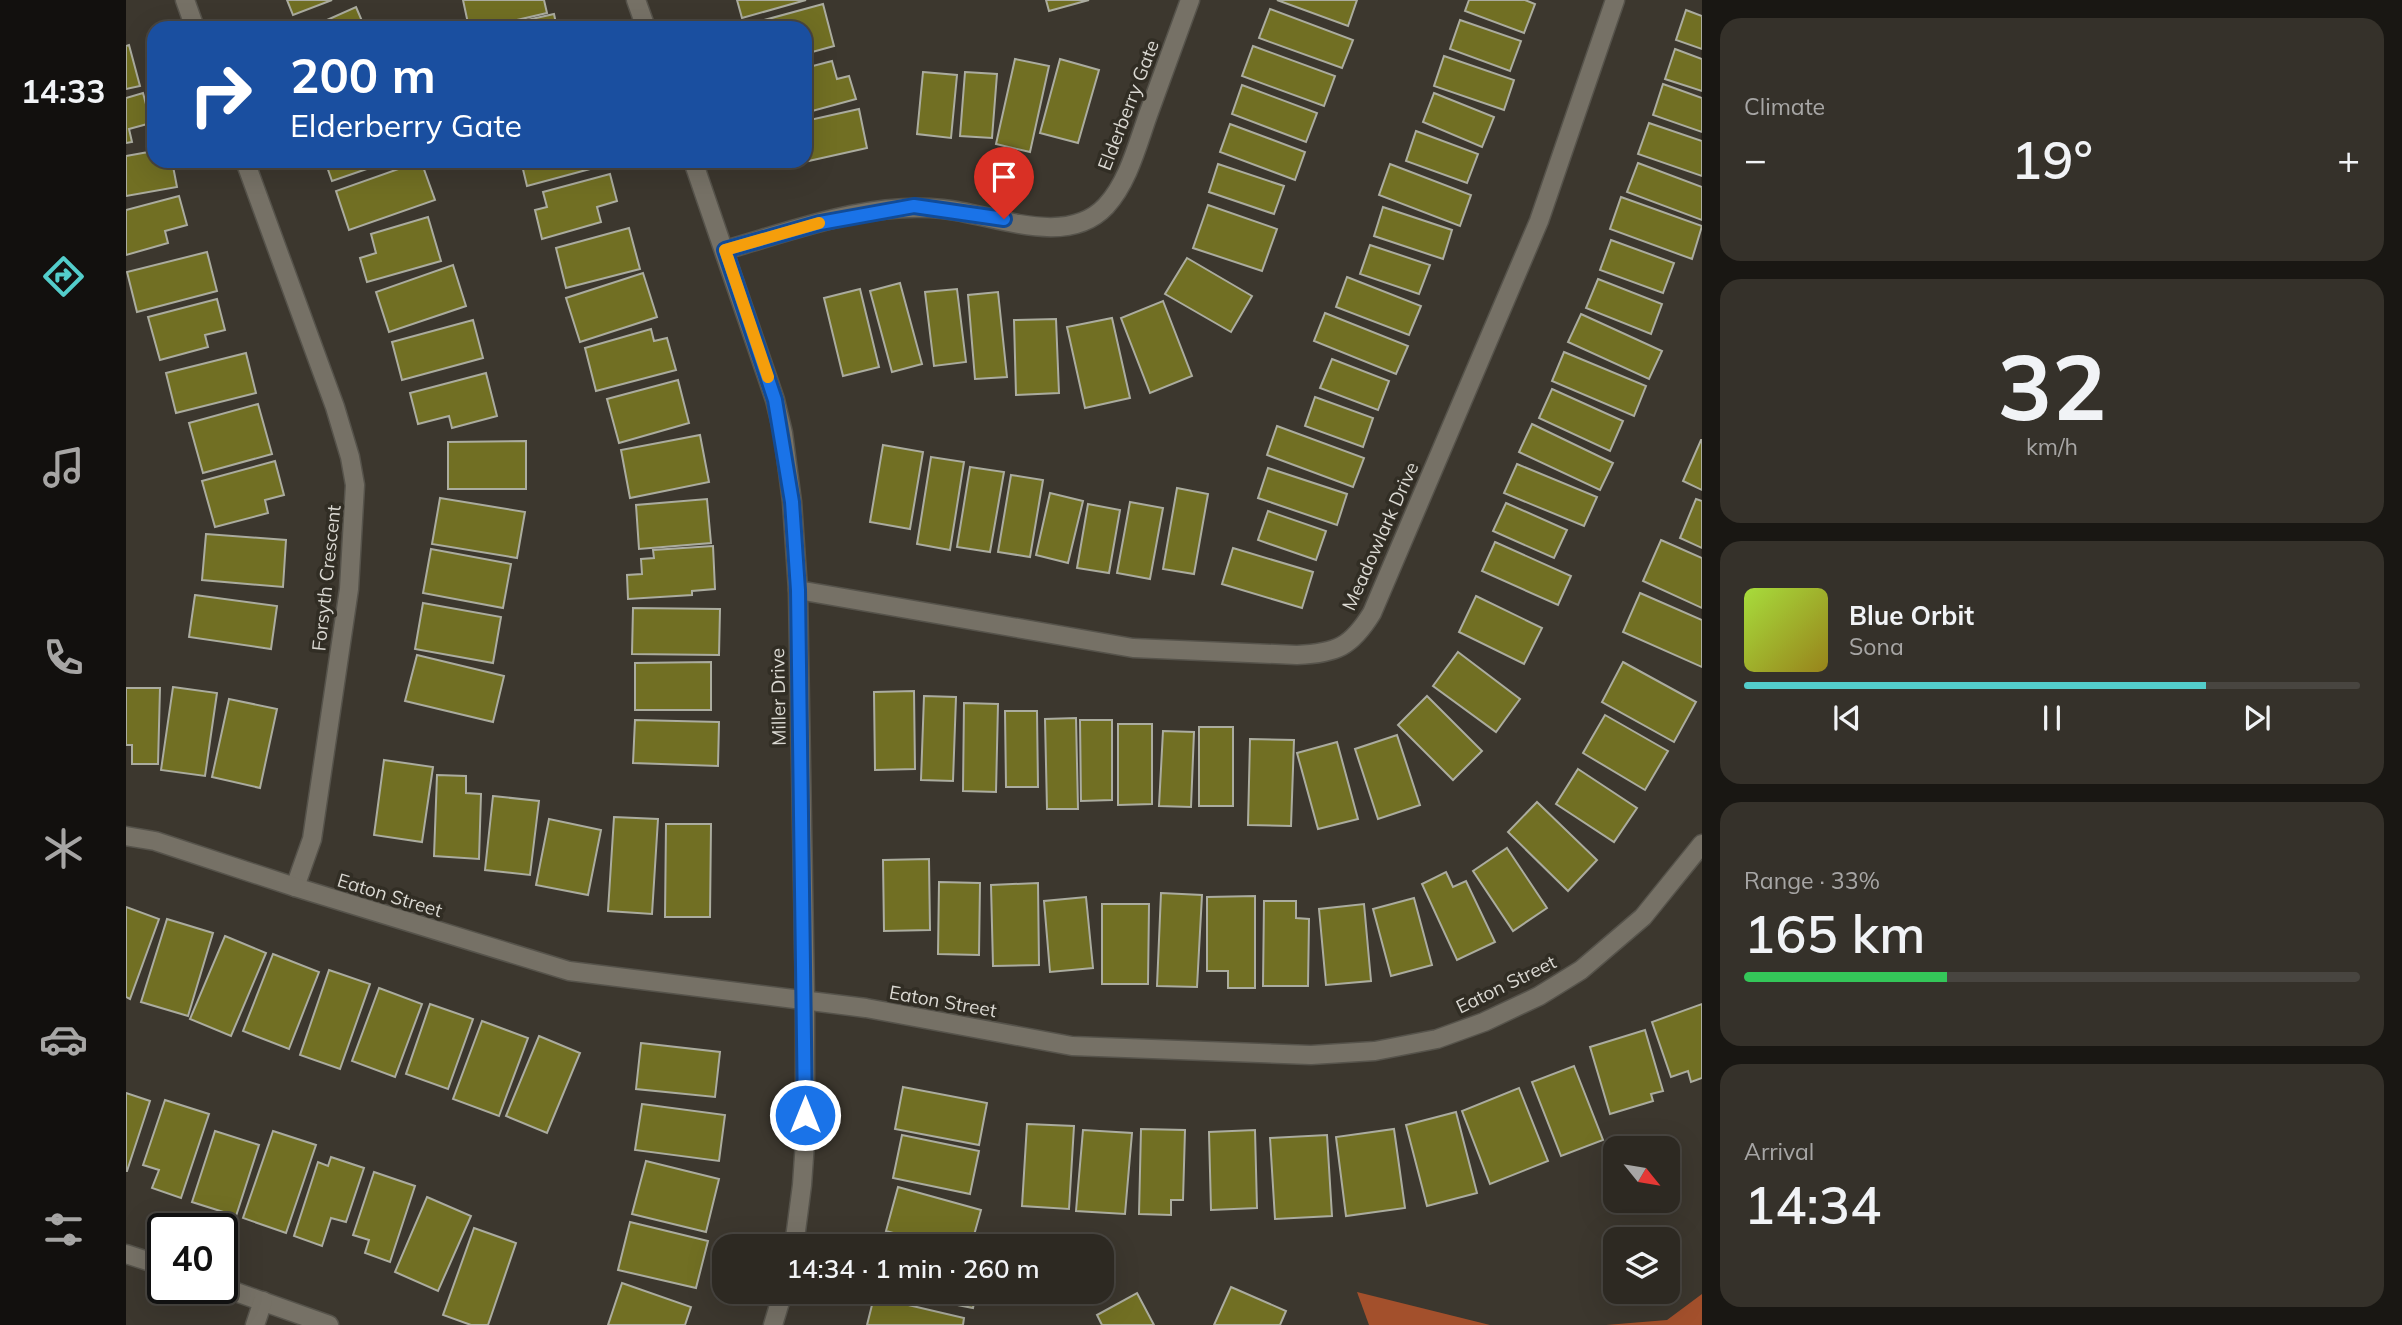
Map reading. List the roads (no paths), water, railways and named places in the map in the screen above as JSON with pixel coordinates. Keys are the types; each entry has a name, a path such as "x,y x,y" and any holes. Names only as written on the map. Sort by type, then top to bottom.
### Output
{"street":[{"path":"185,0 192,21"},
{"path":"636,0 644,21"},
{"name":"Elderberry Gate","path":"725,250 820,223 914,206 1056,229 1092,218 1105,207 1127,174 1190,0"},
{"name":"Meadowlark Drive","path":"798,590 1133,648 1297,655 1320,654 1344,647 1361,631 1372,613 1539,221 1615,0"},
{"name":"Forsyth Crescent","path":"248,168 335,407 350,457 355,485 353,546 345,616 312,839 295,887"},
{"name":"Miller Drive","path":"696,168 764,365 782,433 792,502 798,590 805,1000 805,1142 796,1234"},
{"name":"Eaton Street","path":"126,836 155,841 569,971 866,1008 1072,1046 1311,1055 1375,1051 1437,1039 1484,1022 1539,996 1581,970 1643,917 1702,844"},
{"path":"126,1254 147,1261"},
{"path":"238,1292 329,1325"},
{"path":"255,1325 263,1301"},
{"path":"772,1325 779,1304"}]}
